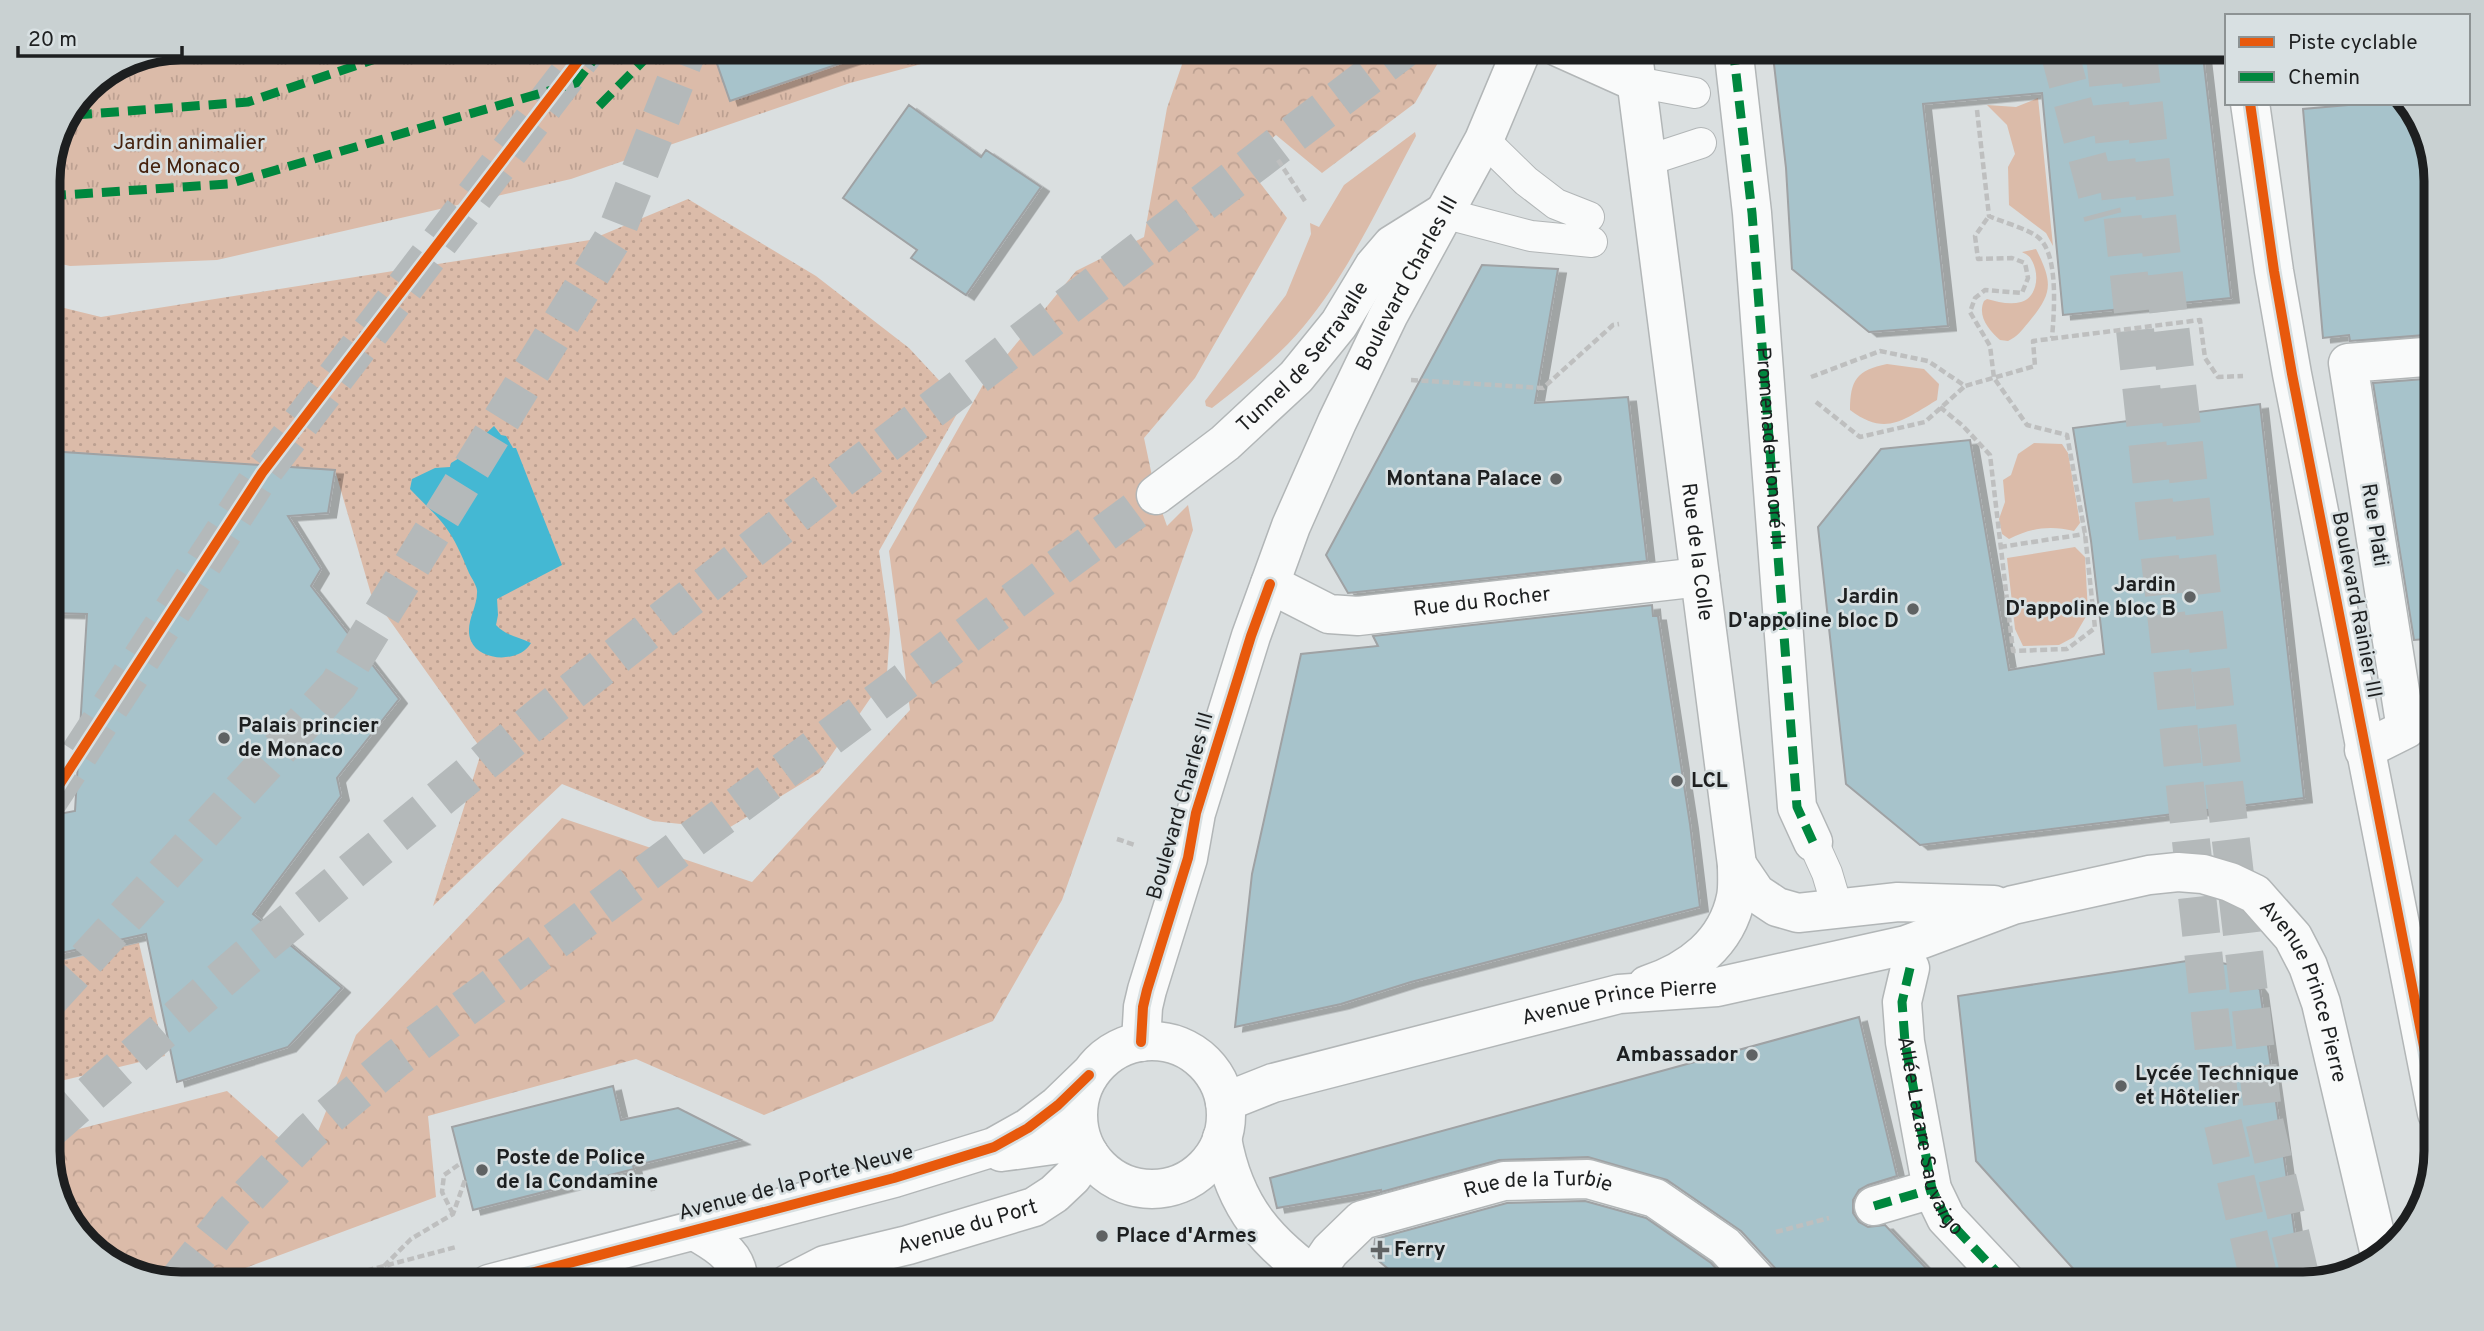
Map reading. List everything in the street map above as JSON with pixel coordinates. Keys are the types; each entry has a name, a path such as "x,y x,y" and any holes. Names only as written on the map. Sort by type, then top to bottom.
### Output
{"main road":[{"name":"Boulevard Charles III","path":"1141,1042 1147,990 1188,858 1196,813 1251,636 1291,526 1388,316 1484,140 1518,60"},
{"path":"1613,60 1634,65"},
{"name":"Promenade Honoré II","path":"1734,60 1752,213 1779,385 1797,807 1813,842"},
{"name":"Rue de la Colle","path":"1619,994 1683,970 1710,950 1727,925 1736,896 1737,864 1634,65"},
{"name":"Boulevard Rainier III","path":"2250,105 2278,297 2424,1048"},
{"name":"Tunnel de Serravalle","path":"1156,495 1225,443 1296,377 1339,324 1374,266 1392,245 1443,213"},
{"name":"Rue Plati","path":"2364,750 2406,729 2348,363 2424,357"},
{"name":"Rue du Rocher","path":"1270,584 1329,614 1358,616 1700,577"},
{"name":"Avenue Prince Pierre","path":"1737,864 1756,893 1777,906 1798,913 1898,902 2013,905"},
{"name":"Avenue Prince Pierre","path":"1223,1120 1273,1083 1619,994 1717,987 1906,944 2013,905 2149,875 2178,872 2203,874 2230,882 2255,894 2293,937 2308,966 2378,1245"},
{"name":"Allée Lazare Sauvaigo","path":"1910,968 1902,1002 1905,1042 1932,1189 1945,1218 1997,1272"},
{"path":"1223,1120 1207,1164 1196,1175 1168,1188 1137,1188 1110,1176 1085,1147 1077,1114 1083,1087 1089,1075 1099,1062 1112,1052 1141,1042 1171,1043 1198,1057 1217,1080 1223,1120 1227,1168 1237,1192 1270,1240 1309,1272"},
{"name":"Avenue de la Porte Neuve","path":"531,1272 695,1231 957,1160 994,1147 1028,1128 1058,1105 1089,1075"},
{"name":"Avenue de la Porte Neuve","path":"957,1160 1085,1147"},
{"name":"Avenue du Port","path":"811,1272 825,1265 908,1245 1034,1207 1054,1194 1072,1177 1085,1147"},
{"name":"Rue de la Turbie","path":"1323,1272 1343,1236 1362,1220 1504,1181 1588,1179 1655,1198 1725,1246 1749,1272"},
{"path":"1874,1206 1932,1189"},
{"path":"695,1231 727,1252 738,1272"}],"lane":[{"path":"1634,65 1695,93"},
{"path":"1443,213 1531,236 1590,230 1527,181 1484,140"},
{"path":"1646,161 1701,143"},
{"path":"1813,842 1827,873 1838,910"}],"path":[{"path":"1940,407 1964,426 1990,455 2013,651 2067,649 2095,628 2085,534 2067,435 2027,425 1994,378 1990,346 1970,312 1975,298 1985,290 2022,293 2028,278 2025,263 2012,258 1978,259 1975,236 1989,216 1977,110"},
{"path":"1278,160 1305,201"},
{"path":"1989,216 2039,238 2049,253 2055,302 2052,338"},
{"path":"1779,385 1860,437 1925,422 1965,386 2035,366 2033,341 2200,320 2205,358"},
{"path":"1419,381 1543,387 1613,325 1627,323"},
{"path":"1779,385 1880,351 1928,361 1965,386"},
{"path":"2000,547 2085,534"},
{"path":"1117,839 1135,845"},
{"path":"453,1214 442,1192 444,1175 461,1163"},
{"path":"650,1178 653,1192"},
{"path":"383,1266 411,1239 453,1214 464,1180"},
{"path":"1725,1246 1874,1206"},
{"path":"361,1272 461,1246"}],"green space":[{"name":"Jardin animalier de Monaco","path":"936,60 850,83 571,179 217,260 70,266 60,264 60,173 64,149 72,127 85,107 113,80 134,69 157,62"},
{"path":"1184,60 1440,60 1415,103 1322,173 1276,135 1244,162 1287,218 1195,378 1144,438 1156,495 1167,526 1188,505 1193,530 1062,900 993,1021 764,1115 636,1059 428,1116 436,1197 235,1272 181,1272 149,1267 127,1259 101,1241 80,1218 66,1189 60,1158 60,1134 227,1091 306,1162 356,1035 562,818 752,882 910,710 889,551 984,383 1076,271 1144,237 1167,108"},
{"path":"2038,98 2053,246 2046,233 2009,205 2008,167 2015,154 2007,125 1987,105 2016,107"},
{"path":"1415,132 1416,136 1364,234 1321,304 1294,338 1272,359 1212,408 1206,406 1205,401 1286,295 1311,234 1310,223 1319,227 1344,185"},
{"path":"688,199 816,276 909,348 962,405 879,551 890,629 887,674 819,773 727,829 653,821 562,784 433,906 482,750 371,594 335,470 60,452 60,307 101,317 590,240"},
{"path":"2036,249 2048,279 2046,295 2036,313 2019,333 2008,341 2000,340 1983,317 1984,301 1987,299 2017,303 2031,295 2036,284 2036,271 2030,258 2022,252"},
{"path":"1887,364 1924,369 1939,384 1937,400 1894,423 1874,423 1850,410 1852,391 1857,378 1877,366"},
{"path":"2034,443 2062,444 2068,453 2080,523 2074,531 2040,529 2009,539 2002,534 1999,519 2005,502 2003,480 2011,475 2018,454"},
{"path":"2075,547 2085,557 2088,613 2074,637 2059,645 2023,646 2015,629 2007,558"},
{"path":"139,943 165,1056 60,1081 60,961"}],"water":[{"path":"494,426 501,435 506,436 513,448 516,448 562,565 497,599 496,625 508,634 531,643 526,650 510,657 483,653 471,641 469,629 476,586 448,530 410,489 412,479 435,468 450,467 451,463 481,445 481,438"}],"building":[{"path":"716,60 850,60 730,101"},
{"path":"1774,60 2204,60 2231,298 2063,315 2042,93 1923,104 1948,326 1869,332 1792,269 1786,168"},
{"path":"909,105 981,157 986,150 1041,187 966,295 911,258 917,250 843,198"},
{"path":"2397,105 2412,127 2422,157 2424,173 2424,335 2350,341 2349,335 2323,338 2303,109"},
{"path":"1482,265 1558,269 1535,403 1628,397 1647,561 1348,593 1326,555"},
{"path":"2424,379 2424,639 2414,640 2373,383"},
{"path":"2260,404 2304,798 1920,845 1846,784 1818,527 1881,449 1970,440 2009,670 2104,654 2091,541 2073,428"},
{"name":"Palais princier de Monaco","path":"60,452 335,470 328,513 288,516 321,569 311,586 399,699 337,778 341,796 253,914 342,988 288,1047 177,1082 146,934 60,953 60,814 75,811 87,614 60,613"},
{"path":"1652,605 1653,616 1658,616 1700,907 1411,982 1341,1004 1235,1027 1252,874 1301,654 1378,646 1373,636"},
{"name":"Lycée Technique et Hôtelier","path":"2200,959 2232,965 2250,976 2260,990 2300,1272 2076,1272 1976,1161 1958,996"},
{"path":"1859,1017 1897,1176 1859,1190 1853,1200 1853,1213 1859,1222 1868,1227 1885,1225 1930,1272 1777,1272 1741,1231 1667,1180 1588,1157 1499,1160 1381,1192 1277,1208 1270,1178"},
{"path":"613,1086 621,1120 678,1108 741,1140 633,1166 634,1169 473,1210 452,1127"},
{"path":"1585,1201 1646,1218 1711,1263 1719,1272 1392,1272 1373,1256 1375,1239 1507,1203"}],"tunnel":[{"path":"60,784 262,473 579,60"},
{"path":"60,988 338,685 615,235 684,60"},
{"path":"60,1121 246,958 539,717 845,476 1390,60"},
{"path":"2061,60 2103,217"},
{"path":"2105,60 2221,1115 2257,1272"},
{"path":"2139,60 2264,1120 2299,1272"},
{"path":"185,1272 232,1213 310,1132 396,1059 1156,495"}],"marked path":[{"path":"80,115 248,102 372,60"},
{"path":"60,195 228,184 576,83 593,60"},
{"path":"599,106 644,60"},
{"path":"1734,60 1752,213 1797,807 1813,842"},
{"path":"1910,968 1902,1002 1905,1042 1932,1189 1946,1218 1997,1272"},
{"path":"1874,1206 1932,1189"}],"cycle path":[{"path":"60,784 262,473 579,60"},
{"path":"2250,105 2292,374 2424,1047"},
{"path":"1141,1042 1147,990 1188,858 1196,813 1270,584"},
{"path":"535,1272 894,1178 994,1147 1028,1128 1058,1105 1089,1075"}],"place":[{"name":"Montana Palace","path":"1556,479"},
{"name":"Jardin D'appoline bloc B","path":"2190,597"},
{"name":"Jardin D'appoline bloc D","path":"1913,609"},
{"name":"Palais princier de Monaco","path":"224,738"},
{"name":"LCL","path":"1677,781"},
{"name":"Ambassador","path":"1752,1055"},
{"name":"Lycée Technique et Hôtelier","path":"2121,1086"},
{"name":"Poste de Police de la Condamine","path":"482,1170"},
{"name":"Place d'Armes","path":"1102,1236"},
{"name":"Ferry","path":"1380,1250"}]}
